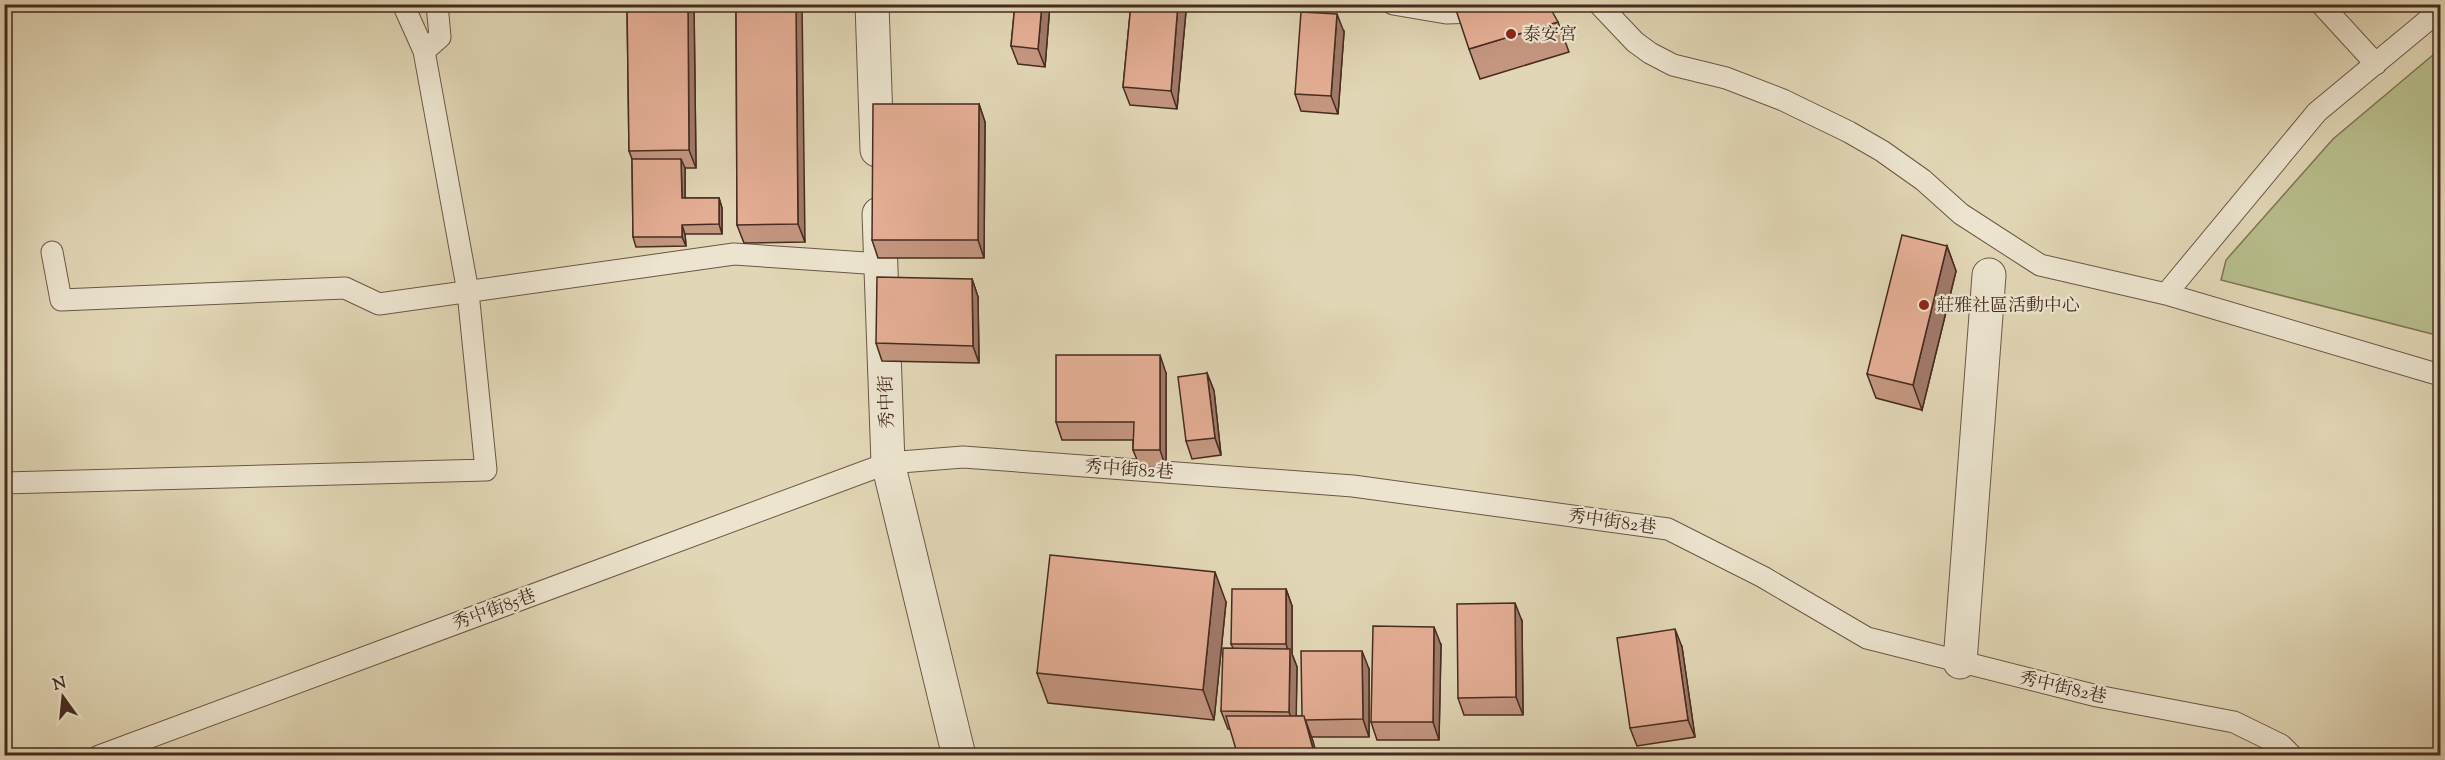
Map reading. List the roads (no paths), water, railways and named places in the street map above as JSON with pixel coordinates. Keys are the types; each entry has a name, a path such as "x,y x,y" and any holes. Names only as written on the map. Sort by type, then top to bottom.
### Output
{"street":[{"name":"秀中街","path":"872,4 888,463 959,756"},
{"path":"1960,662 1989,275"}],"lane":[{"path":"4,483 486,470 468,292 424,51 404,4"},
{"path":"424,51 440,37 437,4"},
{"path":"1393,4 1446,13 1479,12 1536,4"},
{"path":"1599,4 1635,42 1650,53 1673,64 1726,78 1783,100 1882,151 1923,180 1961,214 2040,264 2166,294 2440,375"},
{"path":"2321,4 2376,64"},
{"path":"2166,294 2317,112 2440,10"},
{"path":"52,252 61,300 345,288 379,304 734,254 881,264"},
{"name":"秀中街82巷","path":"888,463 963,457 1353,486 1668,529 1763,577 1867,638 2097,696 2234,722 2281,746 2292,756"},
{"name":"秀中街85巷","path":"99,756 888,463"}],"place":[{"name":"泰安宮","path":"1511,34"},
{"name":"莊雅社區活動中心","path":"1924,305"}]}
